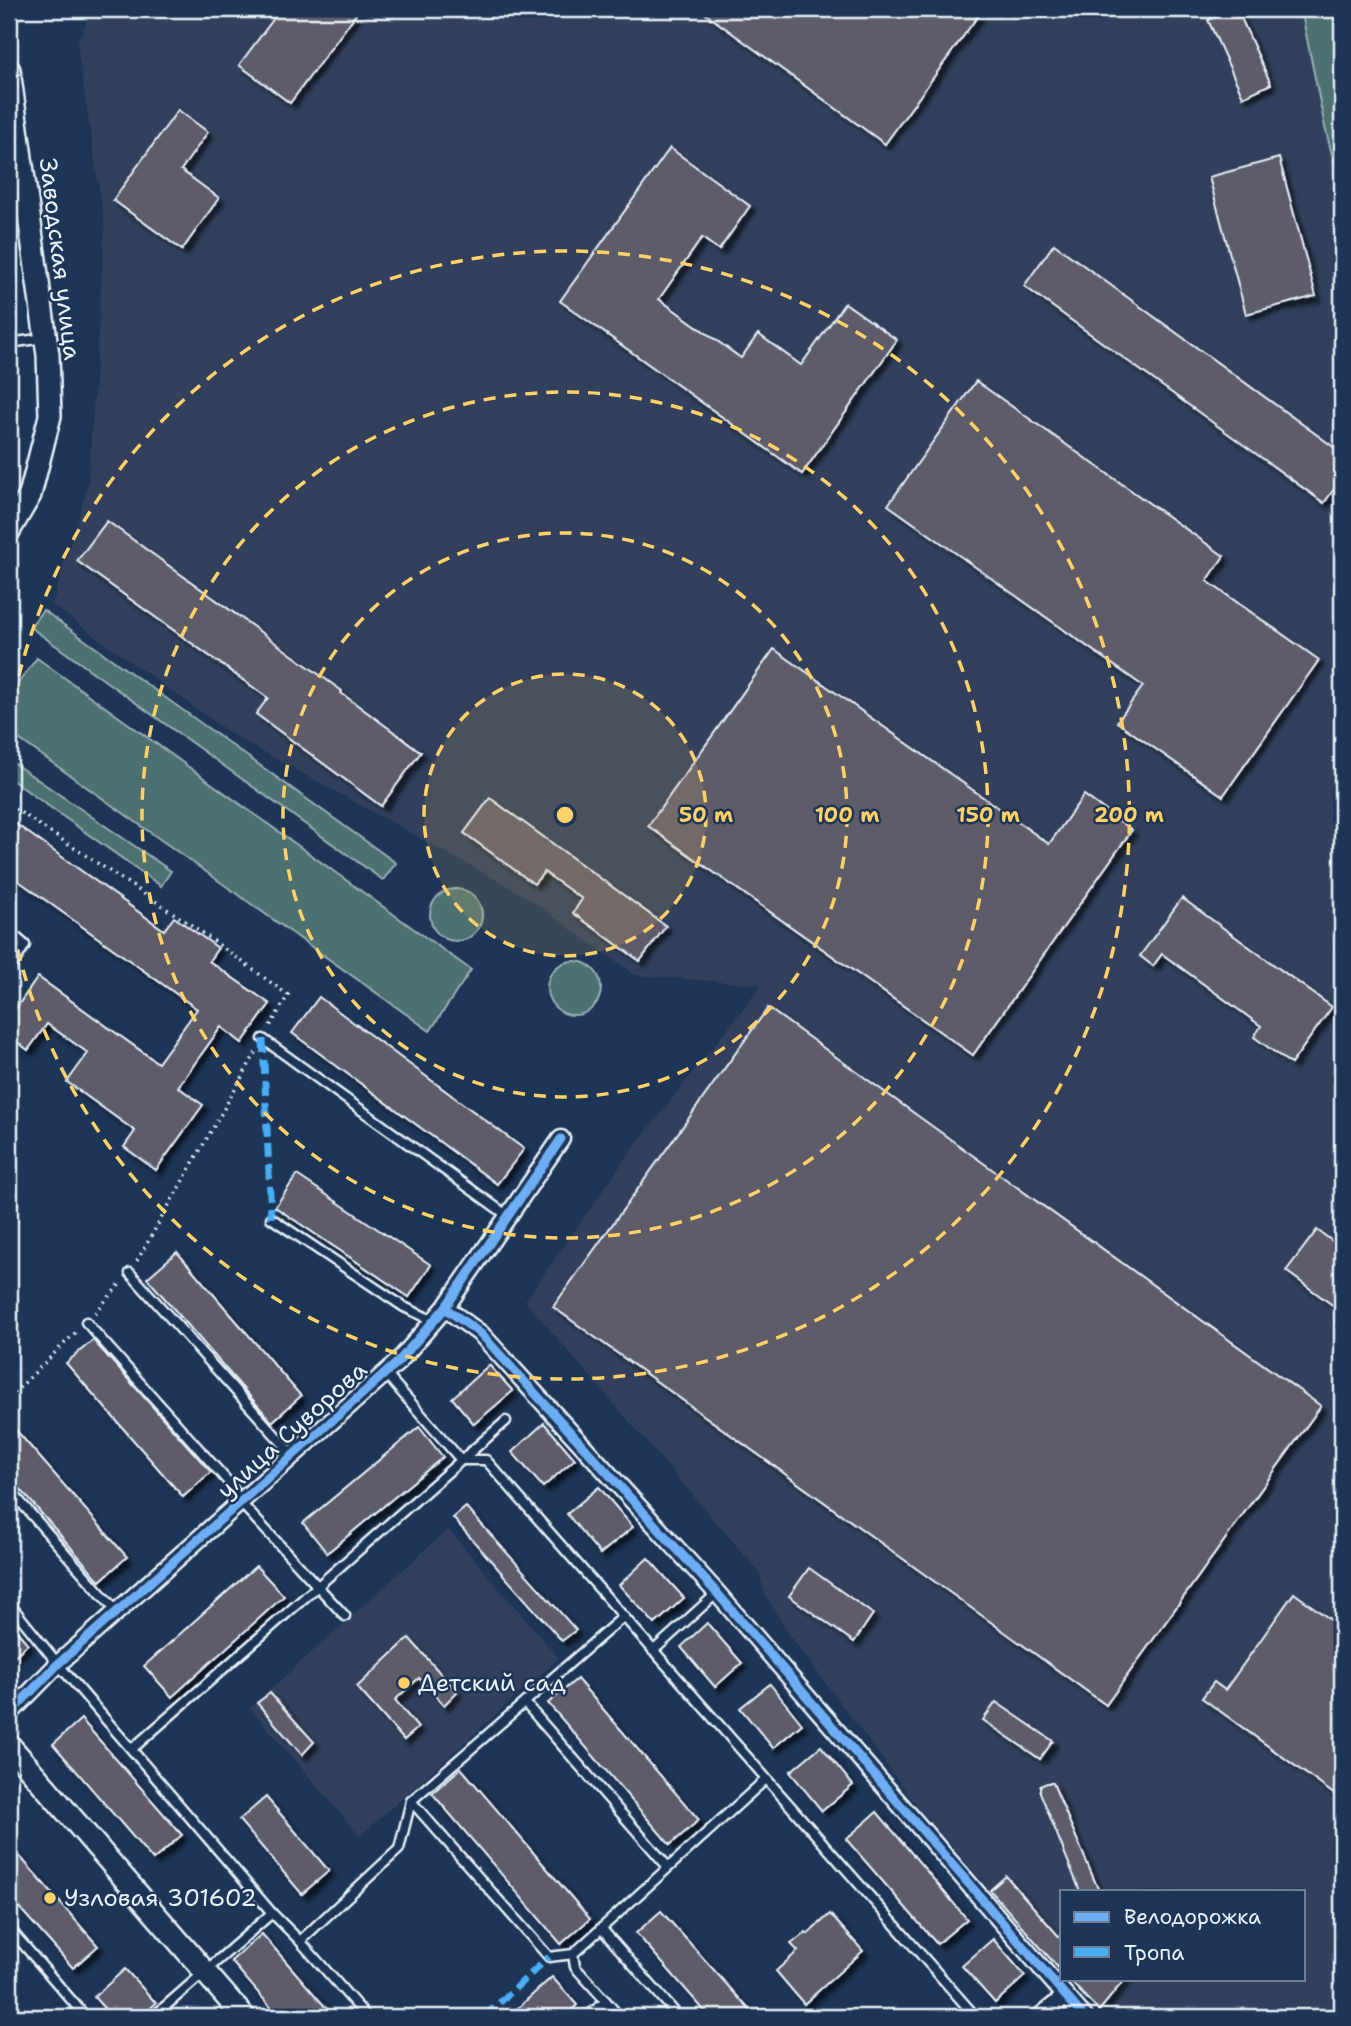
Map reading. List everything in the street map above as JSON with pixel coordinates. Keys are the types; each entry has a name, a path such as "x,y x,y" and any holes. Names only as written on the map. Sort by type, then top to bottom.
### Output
{"main road":[{"name":"Заводская улица","path":"9,70 48,355 50,416 30,495 9,531"},
{"path":"9,1745 244,2017"}],"street":[{"name":"улица Суворова","path":"9,1714 58,1664 398,1362 445,1308 561,1139"},
{"path":"445,1308 481,1334 716,1593 1084,2017"},
{"path":"1040,2017 1066,1996"}],"lane":[{"path":"9,343 45,338"},
{"path":"9,931 24,945 9,971"},
{"path":"263,1039 508,1216"},
{"path":"271,1218 404,1307 434,1321"},
{"path":"130,1273 293,1455"},
{"path":"86,1322 231,1485 240,1502 345,1616"},
{"path":"385,1373 461,1460 486,1460 976,2017"},
{"path":"132,1749 506,1421"},
{"path":"9,1489 117,1612"},
{"path":"653,1651 716,1593"},
{"path":"9,1603 272,1913 367,2017"},
{"path":"300,1941 399,1849 411,1801 623,1617"},
{"path":"525,1703 668,1867"},
{"path":"411,1801 549,1957 573,1954 766,1779"},
{"path":"153,2017 272,1913"},
{"path":"9,1928 86,2017"},
{"path":"601,1928 679,2017"},
{"path":"573,1954 575,1967 620,2017"},
{"path":"587,2017 606,2001"}],"path":[{"path":"9,805 197,928 288,995 130,1273 86,1322 9,1398"}],"shaded area":[{"path":"92,9 1317,9 1342,107 1342,2017 1101,2017 1068,1980 1306,1980 1306,1890 1060,1890 1060,1972 918,1807 791,1637 765,1595 759,1572 525,1301 630,1152 762,985 635,975 522,894 234,736 52,605 88,485 105,227 77,44"},
{"name":"Детский сад","path":"448,1529 559,1658 360,1836 250,1708"}],"green space":[{"path":"1301,9 1342,9 1342,194 1325,127"},
{"path":"43,610 396,863 383,880 30,627"},
{"path":"37,658 471,970 430,1031 9,732 9,695"},
{"path":"9,760 171,871 161,886 9,778"},
{"path":"456,889 475,896 482,915 475,934 456,941 437,934 430,915 437,896"},
{"path":"574,961 593,969 601,988 593,1007 574,1015 555,1007 547,988 555,969"}],"building":[{"path":"281,9 360,9 290,103 239,65"},
{"path":"699,9 983,9 885,144"},
{"path":"1237,9 1271,84 1243,97 1208,20"},
{"path":"178,110 208,132 181,170 219,198 182,250 113,200"},
{"path":"670,148 750,206 719,250 702,238 659,299 741,358 758,334 801,365 845,303 897,340 802,474 560,301"},
{"path":"1279,158 1316,296 1246,314 1209,177"},
{"path":"1054,244 1342,453 1342,478 1324,503 1024,286"},
{"path":"976,381 1224,556 1207,581 1319,660 1223,796 1117,722 1143,686 888,505"},
{"path":"107,521 342,691 341,693 421,752 381,806 256,714 268,698 77,561"},
{"path":"774,649 1049,844 1084,795 1132,830 973,1055 648,826"},
{"path":"490,798 666,926 640,961 573,913 582,899 544,872 534,884 464,833"},
{"path":"9,819 164,930 174,917 218,948 209,961 270,1004 242,1043 221,1027 178,1087 203,1105 156,1170 124,1147 135,1131 67,1082 88,1053 47,1024 28,1050 9,1036 9,1018 38,977 158,1063 197,1009 9,874"},
{"path":"1182,898 1332,1007 1291,1064 1254,1037 1261,1026 1162,954 1153,966 1140,956"},
{"path":"319,997 524,1149 497,1184 292,1033"},
{"path":"768,1008 1321,1406 1106,1705 553,1307"},
{"path":"297,1175 431,1265 409,1297 275,1207"},
{"path":"1317,1230 1342,1248 1342,1312 1286,1271"},
{"path":"177,1252 301,1396 272,1422 147,1278"},
{"path":"93,1340 211,1472 183,1497 66,1363"},
{"path":"489,1365 513,1391 474,1424 452,1398"},
{"path":"9,1422 127,1557 100,1581 9,1476"},
{"path":"544,1423 575,1459 543,1487 512,1452"},
{"path":"419,1427 443,1457 327,1553 303,1523"},
{"path":"599,1487 633,1527 600,1554 567,1514"},
{"path":"466,1507 576,1630 562,1641 453,1518"},
{"path":"648,1558 684,1598 655,1624 619,1585"},
{"path":"256,1566 284,1596 172,1697 144,1666"},
{"path":"809,1568 873,1614 854,1642 789,1596"},
{"path":"1294,1593 1342,1628 1342,1800 1202,1698 1214,1682 1225,1690"},
{"path":"9,1622 28,1644 9,1661"},
{"path":"707,1623 742,1663 715,1687 681,1647"},
{"path":"409,1638 457,1692 444,1705 419,1678 395,1700 418,1728 404,1740 357,1687"},
{"path":"577,1679 699,1820 670,1845 548,1703"},
{"path":"770,1684 802,1724 773,1748 740,1708"},
{"path":"270,1693 314,1742 302,1755 257,1703"},
{"path":"996,1702 1053,1741 1040,1759 983,1720"},
{"path":"81,1719 182,1835 153,1860 53,1744"},
{"path":"821,1746 853,1785 822,1811 790,1772"},
{"path":"461,1768 590,1919 561,1944 432,1793"},
{"path":"1053,1783 1099,1890 1080,1890 1040,1792 1040,1786"},
{"path":"266,1797 329,1871 302,1894 239,1820"},
{"path":"877,1812 967,1919 937,1944 846,1839"},
{"path":"9,1844 98,1946 73,1968 9,1896"},
{"path":"1006,1876 1060,1938 1060,1970 990,1890"},
{"path":"661,1911 756,2017 710,2017 636,1933"},
{"path":"830,1914 863,1951 804,2004 776,1971 798,1951 791,1944 806,1932 808,1934"},
{"path":"262,1934 334,2017 279,2017 231,1961"},
{"path":"993,1939 1025,1976 995,2003 962,1966"},
{"path":"125,1969 156,2003 141,2017 112,2017 94,1997"},
{"path":"552,1977 577,2005 565,2017 508,2017"},
{"path":"1069,1980 1124,1980 1099,2011"}],"marked path":[{"path":"263,1039 271,1218"},
{"path":"484,2017 549,1957"}],"cycle path":[{"path":"9,1714 58,1664 398,1362 445,1308 561,1139"},
{"path":"445,1308 481,1334 717,1593 1084,2017"}],"place":[{"name":"Детский сад","path":"404,1683"},
{"name":"Узловая 301602","path":"50,1898"}]}
